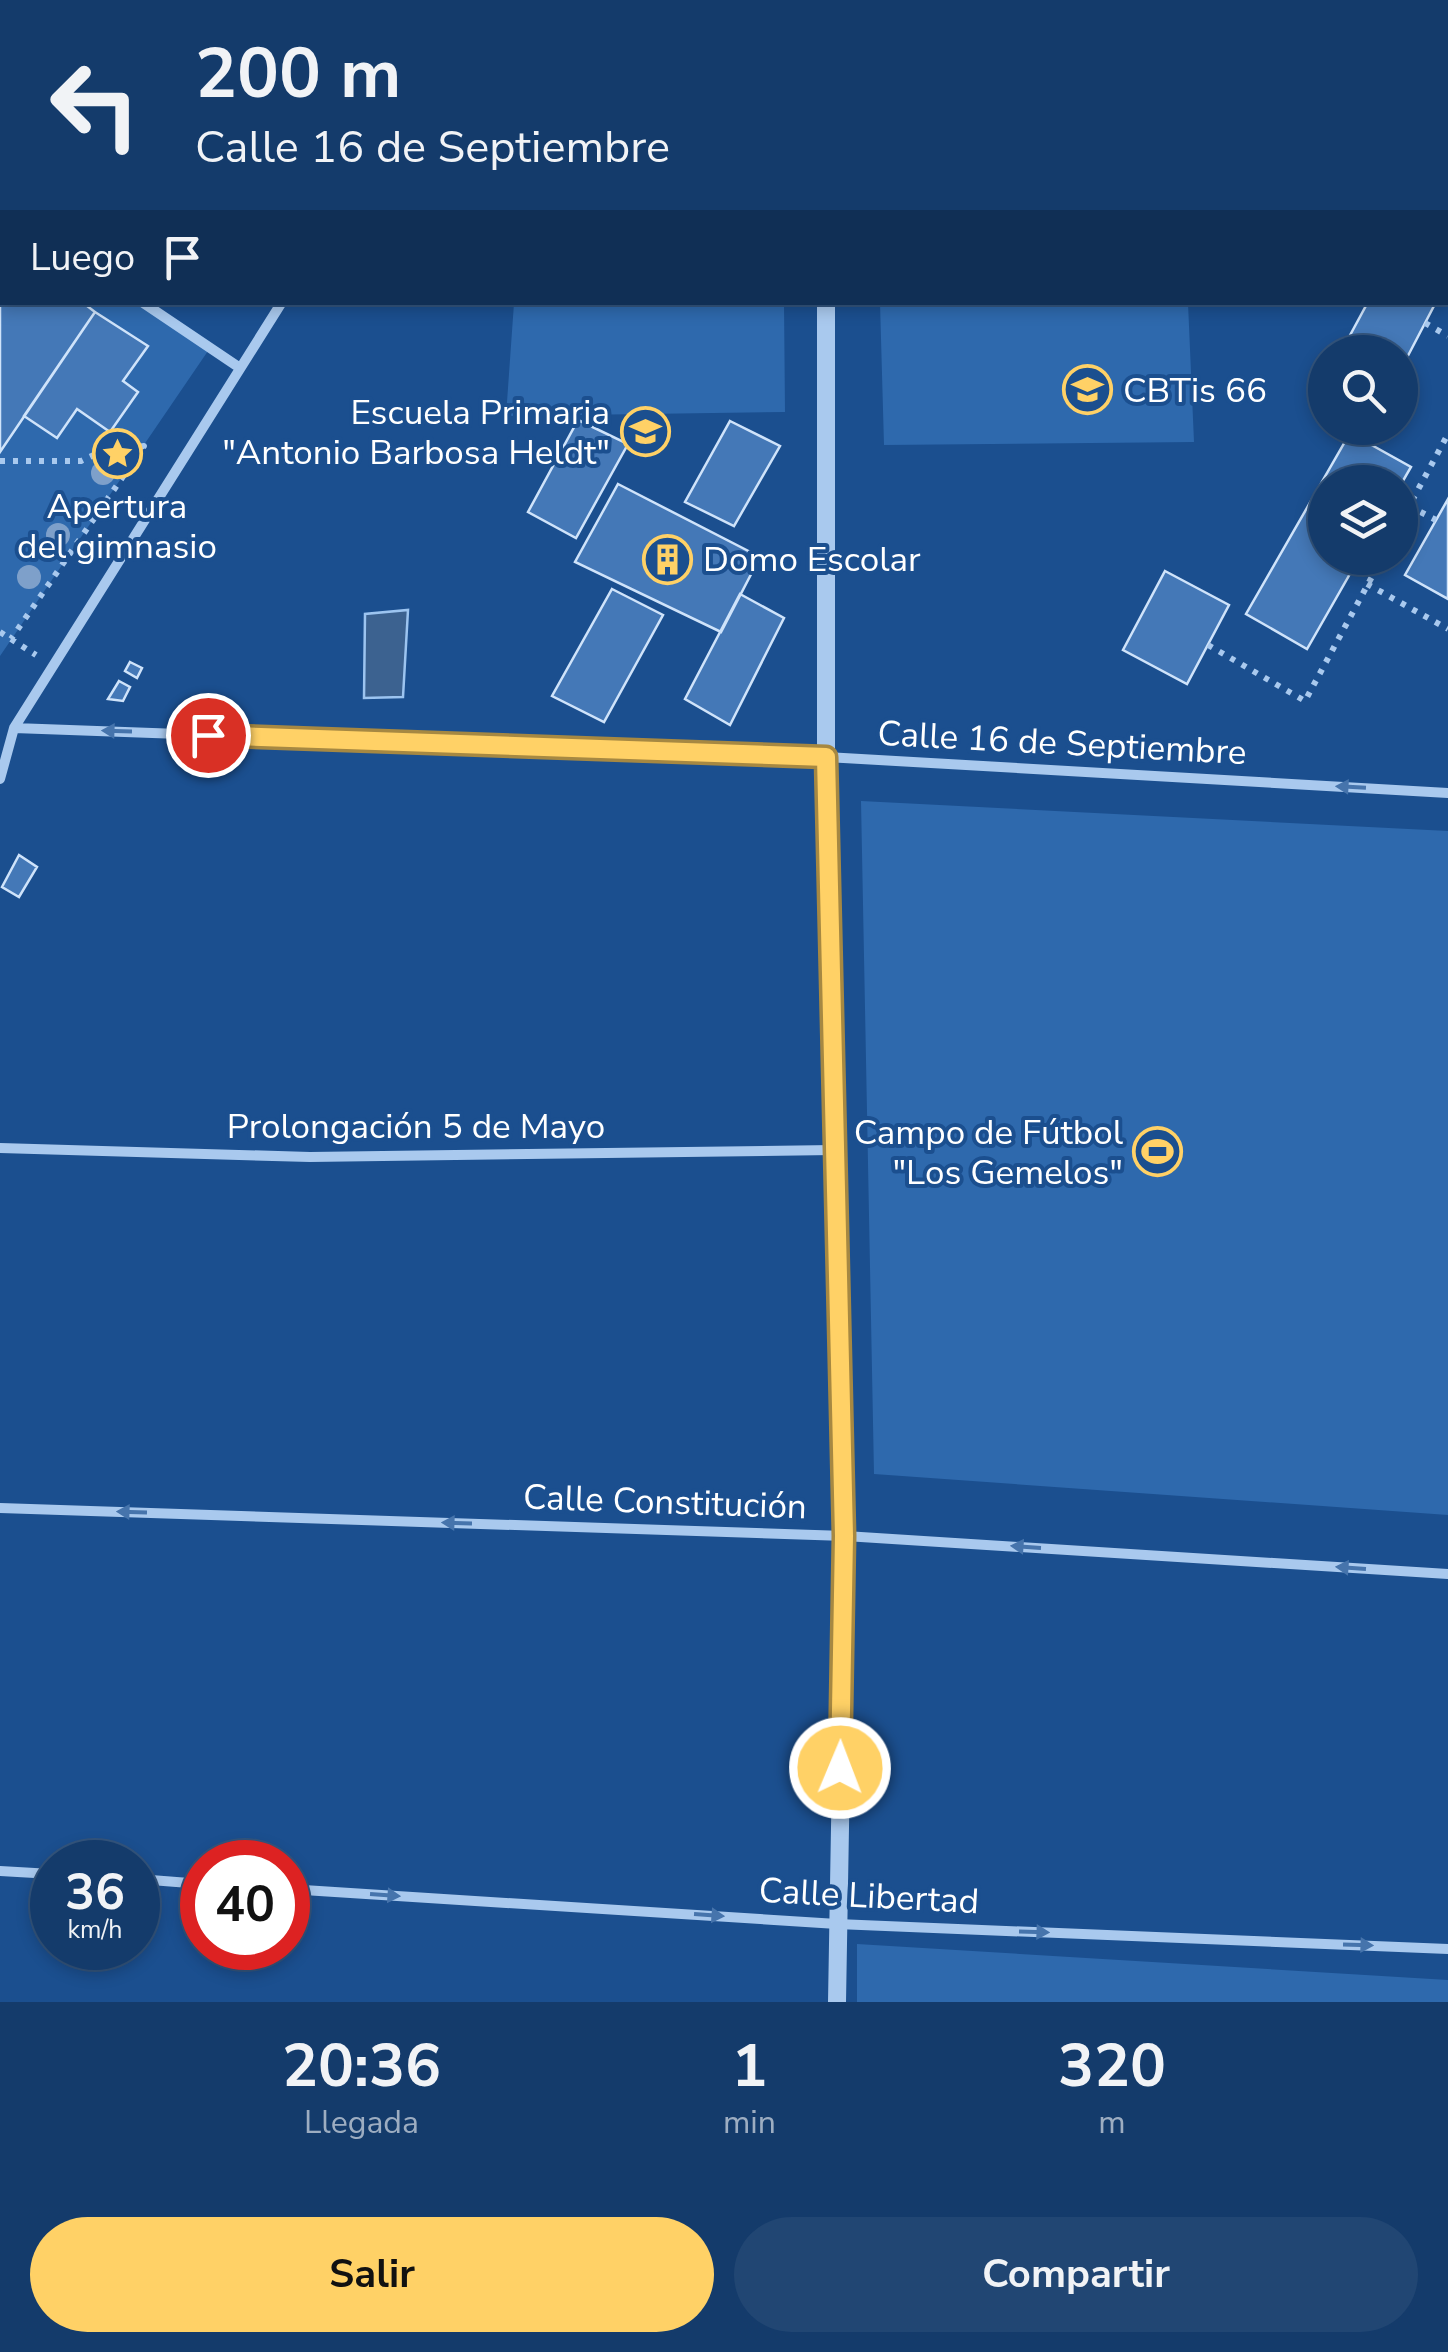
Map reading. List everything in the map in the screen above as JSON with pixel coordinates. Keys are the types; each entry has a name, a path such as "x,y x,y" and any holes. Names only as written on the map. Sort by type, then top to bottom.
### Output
{"street":[{"path":"146,305 240,368"},
{"path":"0,780 14,728 280,305"},
{"path":"826,305 826,757 844,1536 837,2002"},
{"path":"0,737 14,728"},
{"name":"Calle 16 de Septiembre","path":"14,728 826,757 1448,793"},
{"name":"Prolongación 5 de Mayo","path":"0,1148 310,1158 833,1150"},
{"name":"Calle Constitución","path":"0,1508 844,1536 1448,1574"},
{"path":"0,1871 30,1873"},
{"name":"Calle Libertad","path":"310,1890 837,1924 1448,1949"}],"path":[{"path":"1425,323 1448,336"},
{"path":"1418,489 1448,434"},
{"path":"0,461 81,461 98,453 144,446 11,639"},
{"path":"1418,511 1436,520"},
{"path":"1208,645 1304,701 1372,575"},
{"path":"1367,584 1448,629"},
{"path":"0,632 54,666"}],"shaded area":[{"path":"0,305 145,305 210,348 0,656"},
{"path":"514,305 784,305 785,412 506,416"},
{"path":"880,305 1188,305 1194,442 884,445"},
{"path":"408,610 403,697 364,698 365,614"},
{"name":"Campo de Fútbol \"Los Gemelos\"","path":"861,801 1448,831 1448,1515 874,1474"},
{"path":"857,1944 1448,1980 1448,2002 857,2002"}],"building":[{"path":"0,305 86,305 95,312 0,452"},
{"path":"1366,305 1434,305 1418,337 1350,335"},
{"path":"95,312 148,346 123,381 138,392 110,432 77,409 57,438 24,416"},
{"path":"578,420 628,444 576,538 528,512"},
{"path":"730,421 780,446 734,526 685,502"},
{"path":"1343,445 1372,445 1407,465 1332,465"},
{"name":"Domo Escolar","path":"618,484 760,557 721,632 575,562"},
{"path":"1448,499 1448,599 1405,575 1418,575 1418,552"},
{"path":"1308,506 1308,575 1349,575 1307,649 1246,614"},
{"path":"1165,571 1229,605 1187,684 1123,650"},
{"path":"612,589 663,615 604,722 552,696"},
{"path":"740,594 784,618 730,725 685,699"},
{"path":"130,662 142,668 137,678 125,671"},
{"path":"119,681 130,687 123,701 108,699"},
{"path":"19,855 37,867 19,897 2,887"}],"place":[{"name":"CBTis 66","path":"1088,390"},
{"name":"Escuela Primaria \"Antonio Barbosa Heldt\"","path":"645,432"},
{"name":"Apertura del gimnasio","path":"117,454"},
{"name":"Domo Escolar","path":"668,559"},
{"name":"Campo de Fútbol \"Los Gemelos\"","path":"1158,1152"}],"route":[{"path":"208,735 826,757 844,1536 840,1768"}]}
